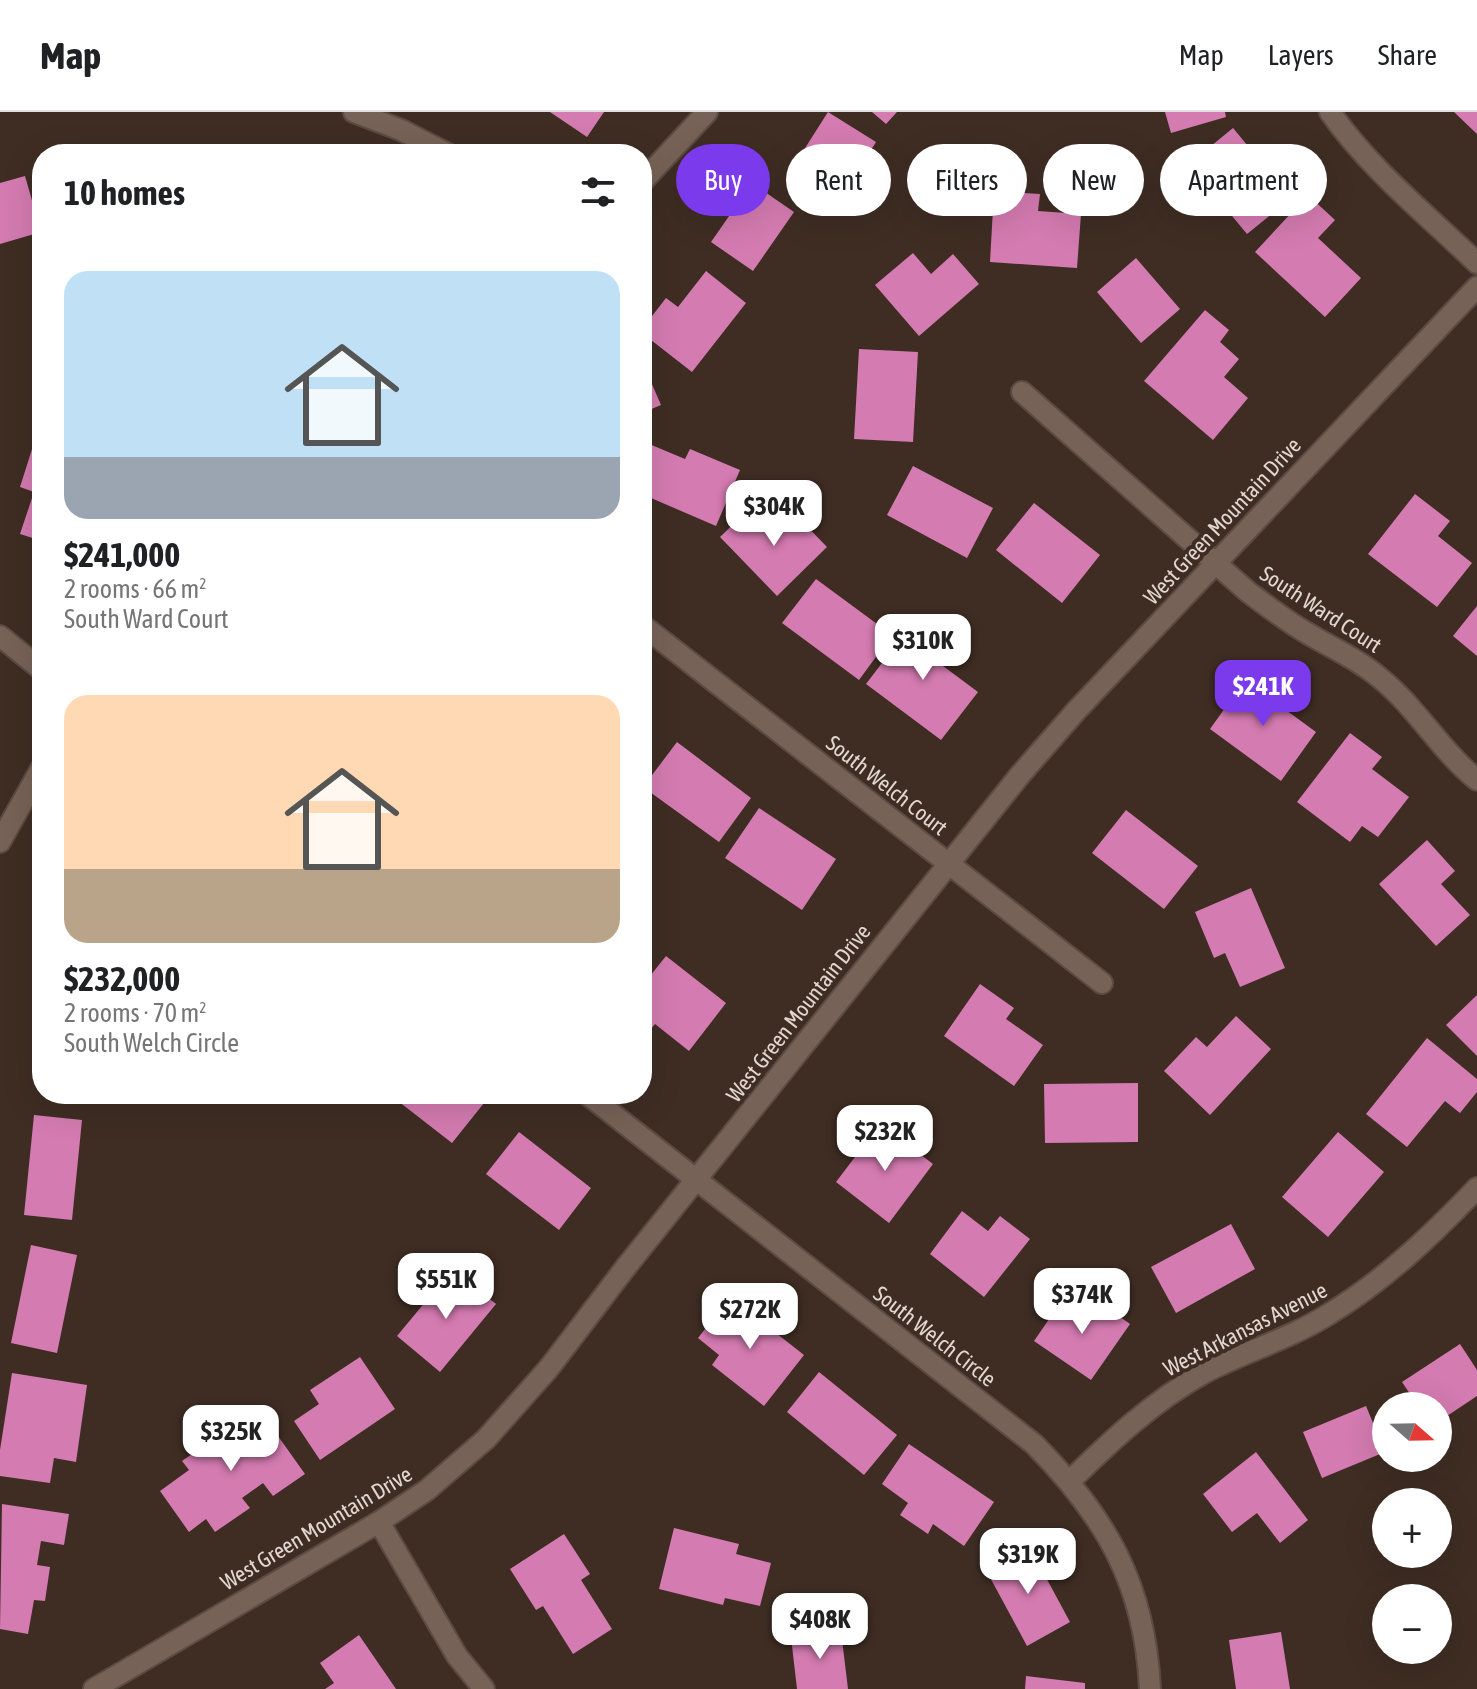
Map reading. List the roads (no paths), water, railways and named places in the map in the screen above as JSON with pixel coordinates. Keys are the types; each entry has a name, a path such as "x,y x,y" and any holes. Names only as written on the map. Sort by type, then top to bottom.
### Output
{"street":[{"path":"354,112 428,144"},
{"path":"652,171 707,112"},
{"path":"1330,112 1345,134 1375,165 1477,263"},
{"name":"West Green Mountain Drive","path":"94,1689 379,1522 427,1490 496,1428 549,1368 948,862 1076,711 1477,287"},
{"name":"South Ward Court","path":"1022,392 1278,615 1360,662 1382,679 1410,705 1463,769 1477,780"},
{"name":"South Welch Court","path":"652,633 1102,983"},
{"path":"0,636 32,662"},
{"path":"0,842 32,785"},
{"name":"South Welch Circle","path":"600,1104 1034,1444 1070,1481 1093,1512 1126,1573 1138,1609 1150,1689"},
{"name":"West Arkansas Avenue","path":"1070,1481 1118,1435 1178,1388 1251,1350 1326,1317 1377,1282 1477,1188"},
{"path":"379,1522 457,1656 484,1689"}]}
